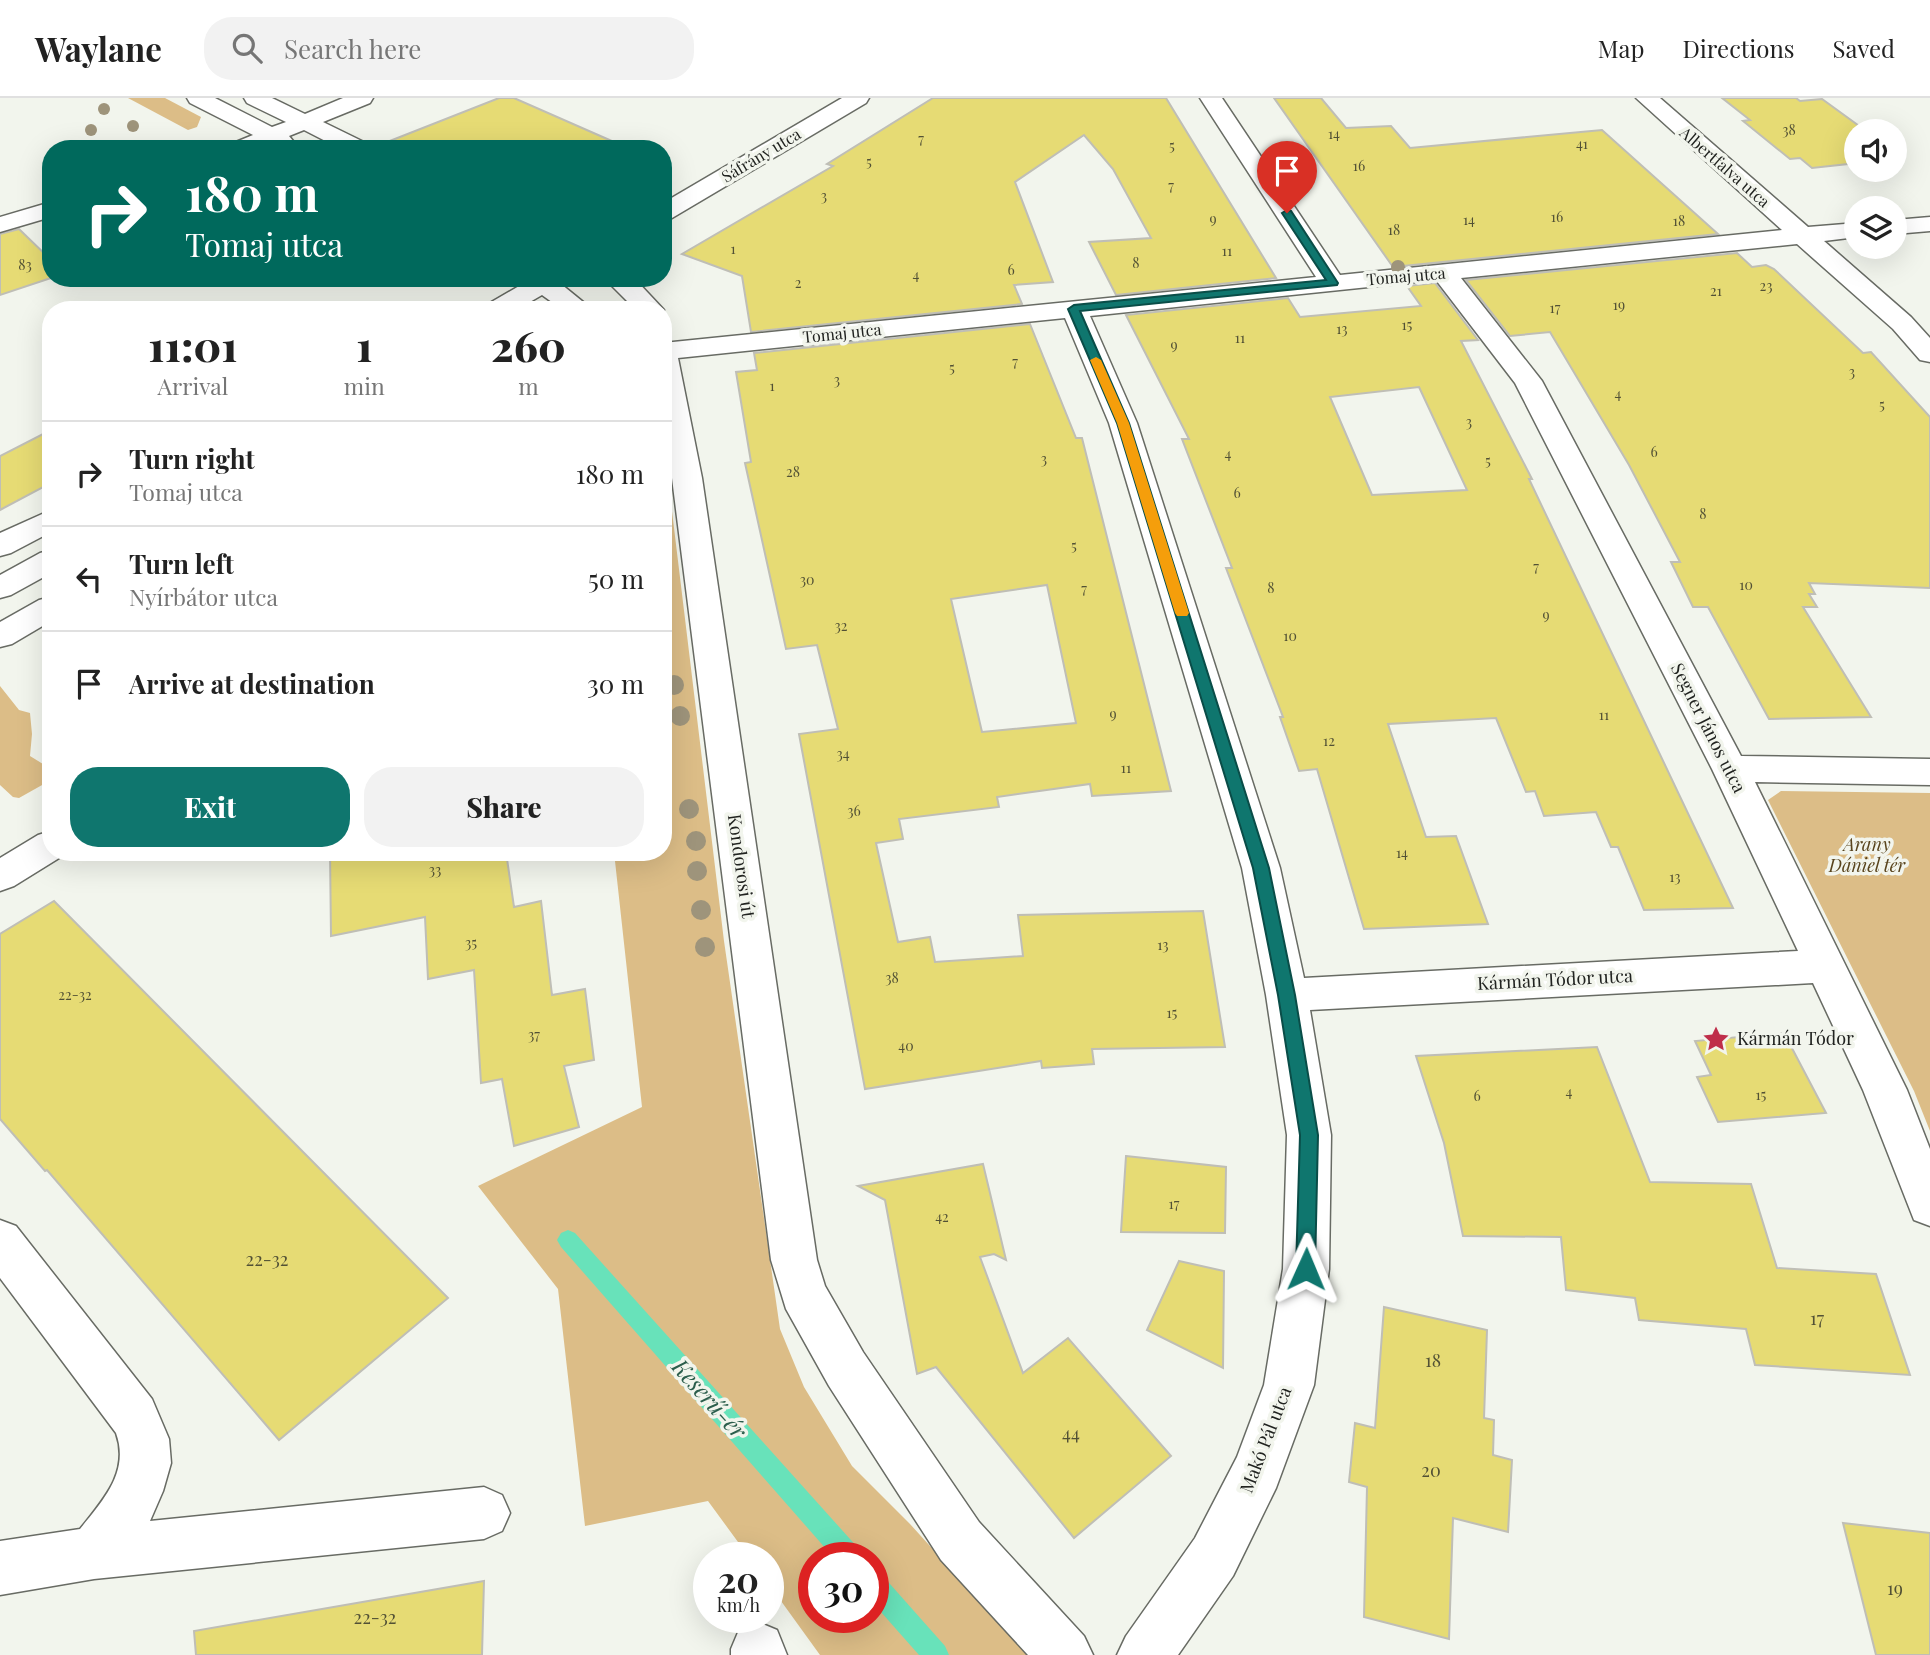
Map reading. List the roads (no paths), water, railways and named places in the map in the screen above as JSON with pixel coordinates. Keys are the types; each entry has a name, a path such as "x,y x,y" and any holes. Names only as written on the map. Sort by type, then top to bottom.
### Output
{"street":[{"path":"198,98 280,140"},
{"path":"255,98 341,140"},
{"path":"260,140 362,98"},
{"name":"Sáfrány utca","path":"672,208 858,98"},
{"path":"1211,98 1333,283"},
{"name":"Albertfalva utca","path":"1647,98 1902,323 1930,354"},
{"path":"0,225 42,212"},
{"path":"1907,226 1930,224"},
{"name":"Tomaj utca","path":"672,350 1844,231"},
{"name":"Segner János utca","path":"1444,273 1528,381 1730,769 1885,1090 1930,1206"},
{"path":"511,301 532,287"},
{"path":"552,287 569,301"},
{"path":"630,287 643,301"},
{"name":"Makó Pál utca","path":"1074,309 1123,423 1261,868 1287,995 1309,1135 1306,1269 1289,1385 1258,1470 1214,1557 1145,1655"},
{"name":"Kondorosi út","path":"672,399 687,478 794,1260 803,1293 846,1369 960,1541 1065,1655"},
{"path":"0,546 42,524"},
{"path":"0,588 42,565"},
{"path":"0,636 42,612"},
{"path":"1730,769 1930,772"},
{"path":"0,876 42,850"},
{"name":"Kármán Tódor utca","path":"1287,995 1824,965"},
{"path":"0,1241 134,1416 145,1446 145,1479 124,1515 93,1553"},
{"path":"0,1567 93,1553 484,1513"}],"waterway":[{"name":"Keserű-ér","path":"568,1240 836,1542"},
{"name":"Keserű-ér","path":"889,1602 936,1655"}],"place":[{"name":"Kármán Tódor","path":"1716,1039"}],"park label":[{"name":"Arany Dániel tér","path":"1867,855"}]}
